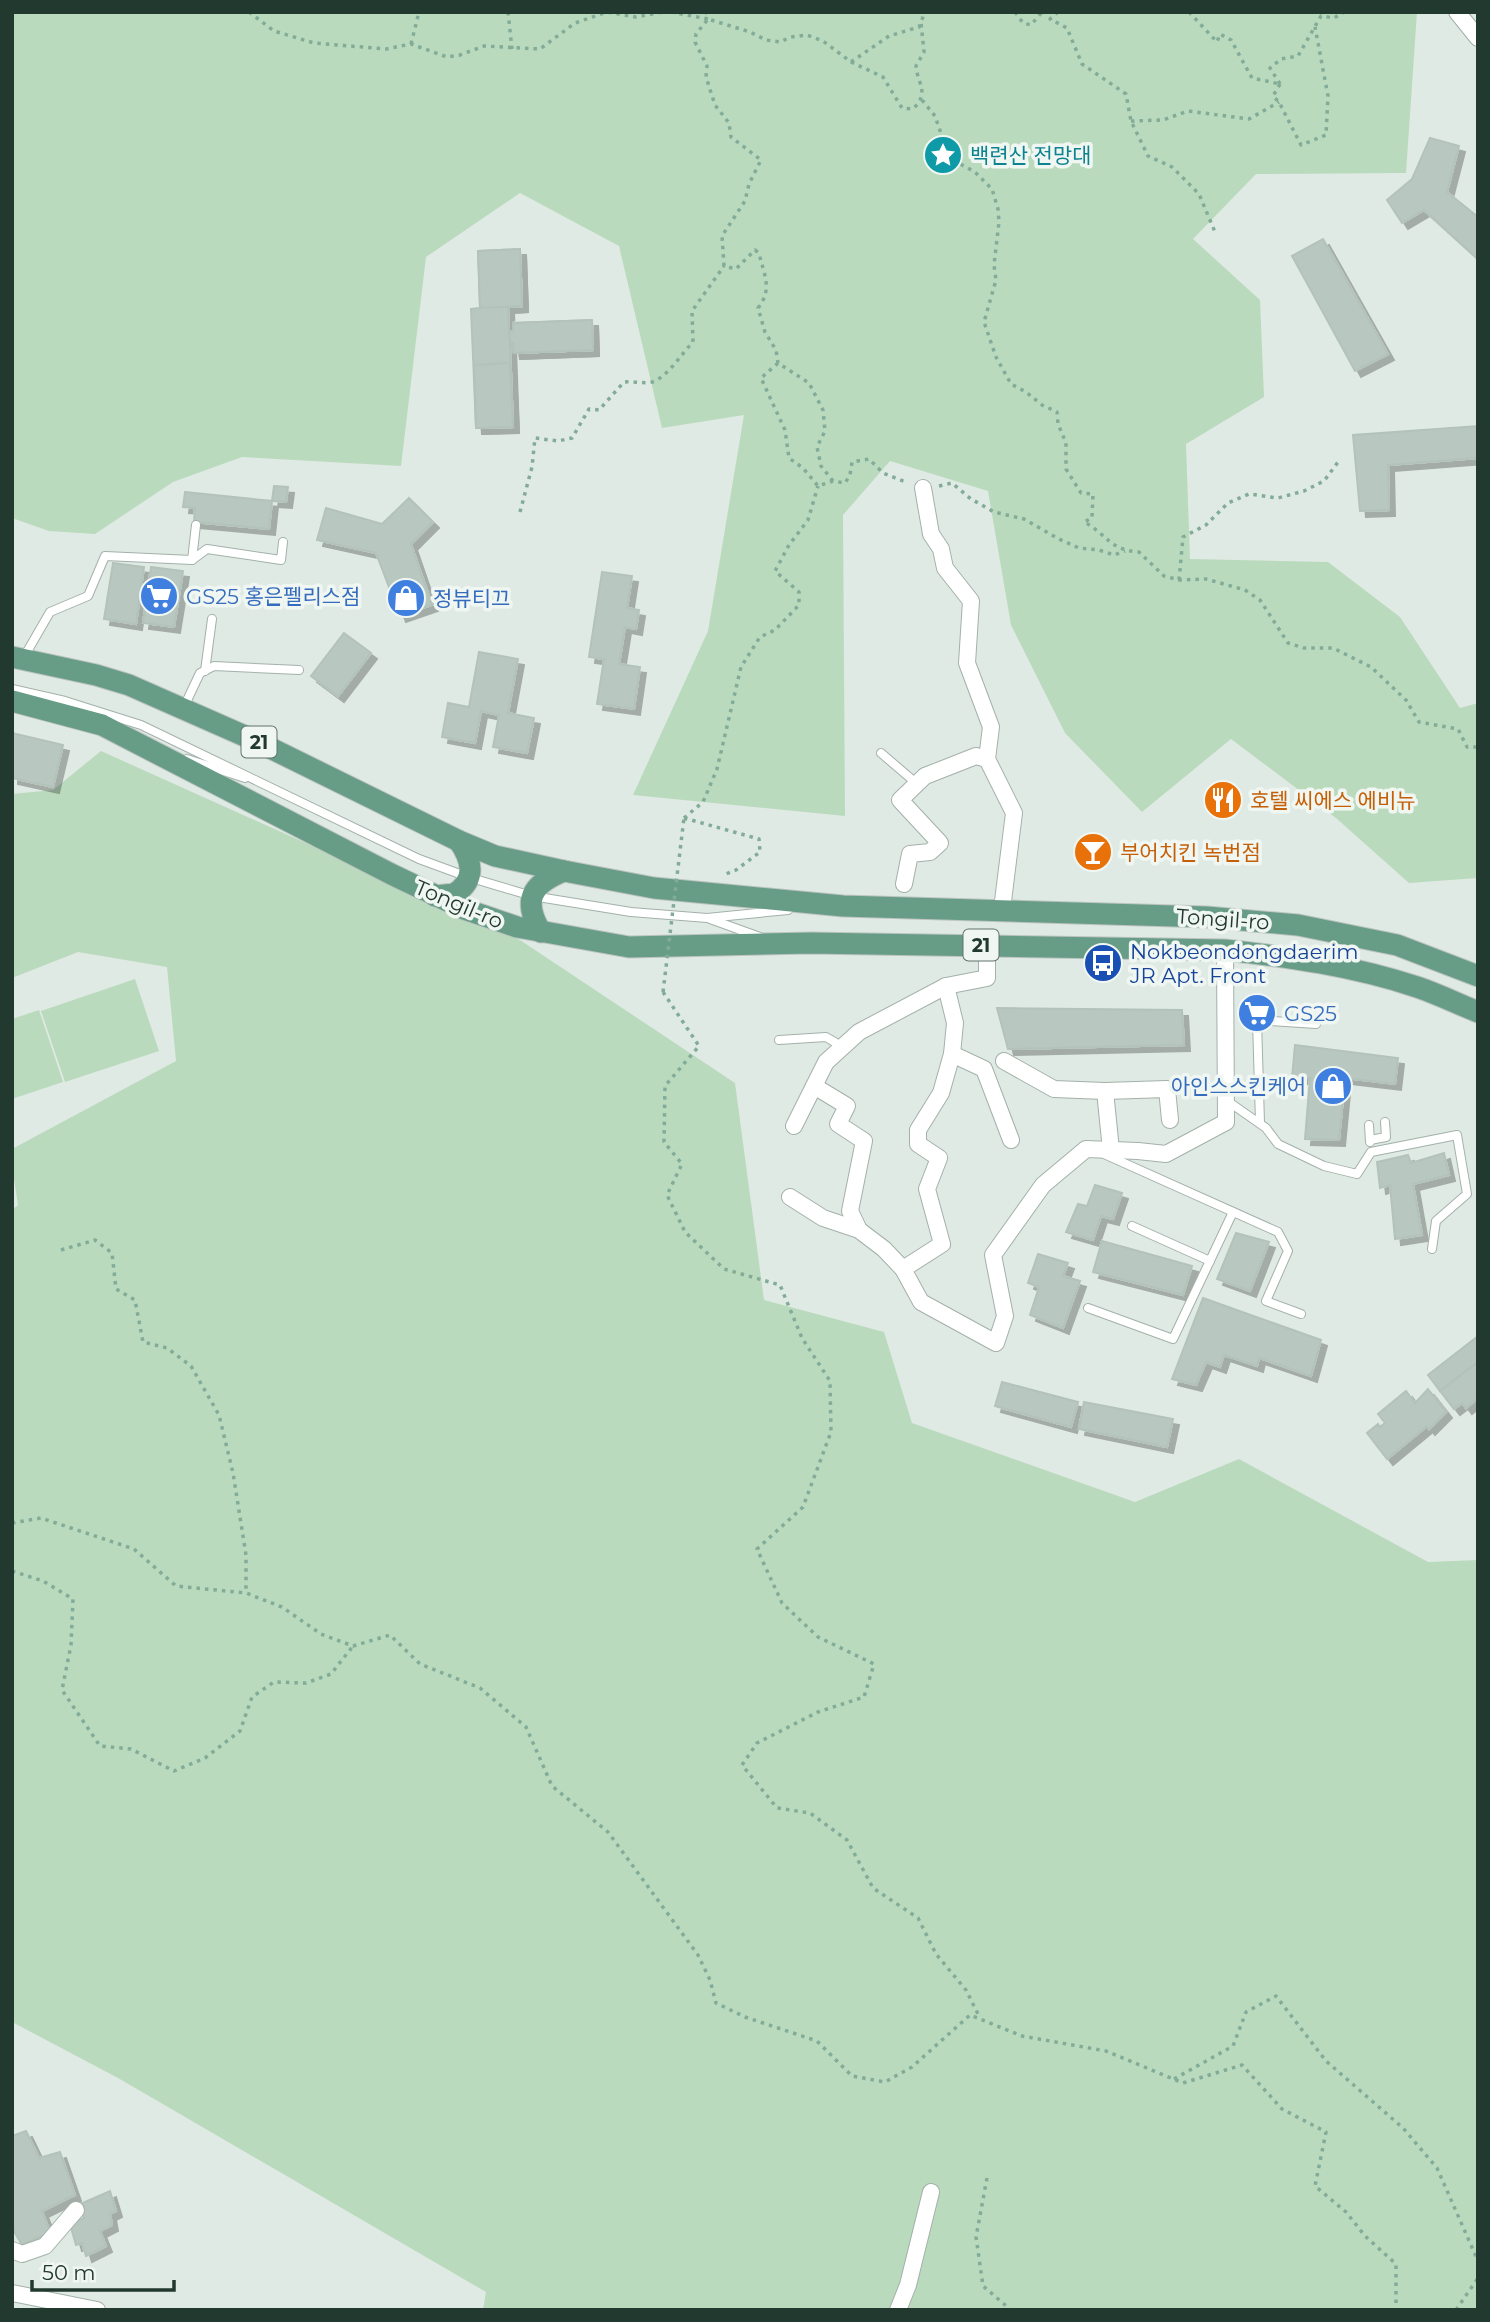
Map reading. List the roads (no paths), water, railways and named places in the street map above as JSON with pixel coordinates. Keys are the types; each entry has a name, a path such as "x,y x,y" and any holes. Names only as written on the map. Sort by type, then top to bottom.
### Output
{"main road":[{"name":"Tongil-ro","path":"18,658 129,685 256,741 495,856 654,888 843,906 1207,917 1298,925 1397,945 1478,976"},
{"name":"Tongil-ro","path":"12,701 102,725 435,896 479,916 541,932 629,947 777,943 1225,950 1293,957 1356,970 1418,988 1478,1012"},
{"path":"435,896 454,894 462,890 468,877 471,863 459,841"},
{"path":"541,932 530,909 532,896 546,878 564,871"}],"street":[{"path":"1457,12 1478,38"},
{"path":"923,488 932,534 941,549 945,568 971,601 967,663 991,727 987,760 1014,813 1002,909"},
{"path":"904,884 910,854 930,852 940,843 900,800 925,776 976,756 987,760"},
{"path":"794,1126 826,1062 859,1032 946,986 987,978 987,945"},
{"name":"Tongil-ro","path":"1103,1150 1166,1154 1226,1122 1225,950"},
{"path":"903,1269 942,1244 927,1188 939,1158 918,1144 918,1130 941,1093 952,1054 955,1023 946,986"},
{"path":"952,1054 984,1069 1011,1140"},
{"path":"1004,1061 1055,1090 1167,1089 1170,1120"},
{"path":"814,1086 848,1106 838,1124 864,1141 850,1211 859,1230"},
{"path":"790,1197 823,1218 859,1230 884,1249 903,1269 921,1302 996,1343 1005,1316 993,1255 1042,1185 1086,1149 1103,1150 1105,1091"},
{"path":"898,2310 908,2285 931,2192"},
{"path":"12,2250 22,2254 46,2246 76,2210"},
{"path":"12,2292 97,2310"}],"lane":[{"path":"192,560 196,525"},
{"name":"Tongil-ro","path":"18,658 50,611 88,596 105,556 192,560 207,548 281,560 283,542"},
{"path":"205,671 212,619"},
{"path":"183,709 200,673 214,666 299,670"},
{"path":"12,689 65,701 142,724 419,859 532,896 631,912 707,918 843,906"},
{"path":"135,742 271,787"},
{"path":"881,753 916,783"},
{"path":"707,918 777,943"},
{"path":"1260,1124 1257,1020 1316,1024"},
{"path":"779,1040 826,1037 843,1047"},
{"path":"1226,1100 1266,1128 1278,1144 1324,1166 1357,1174 1371,1152 1368,1125"},
{"path":"1370,1140 1386,1137 1385,1122"},
{"path":"1371,1152 1457,1135 1466,1194 1436,1221 1432,1249"},
{"path":"1103,1150 1278,1232 1288,1251 1266,1301 1301,1314"},
{"path":"1088,1308 1173,1339 1233,1212"},
{"path":"1132,1226 1210,1261"}],"place":[{"name":"백련산 전망대","path":"943,155"},
{"name":"GS25 홍은펠리스점","path":"159,596"},
{"name":"정뷰티끄","path":"406,598"},
{"name":"호텔 씨에스 에비뉴","path":"1223,800"},
{"name":"부어치킨 녹번점","path":"1093,852"},
{"name":"Nokbeondongdaerim JR Apt. Front","path":"1103,963"},
{"name":"GS25","path":"1257,1013"},
{"name":"아인스스킨케어","path":"1333,1086"}]}
